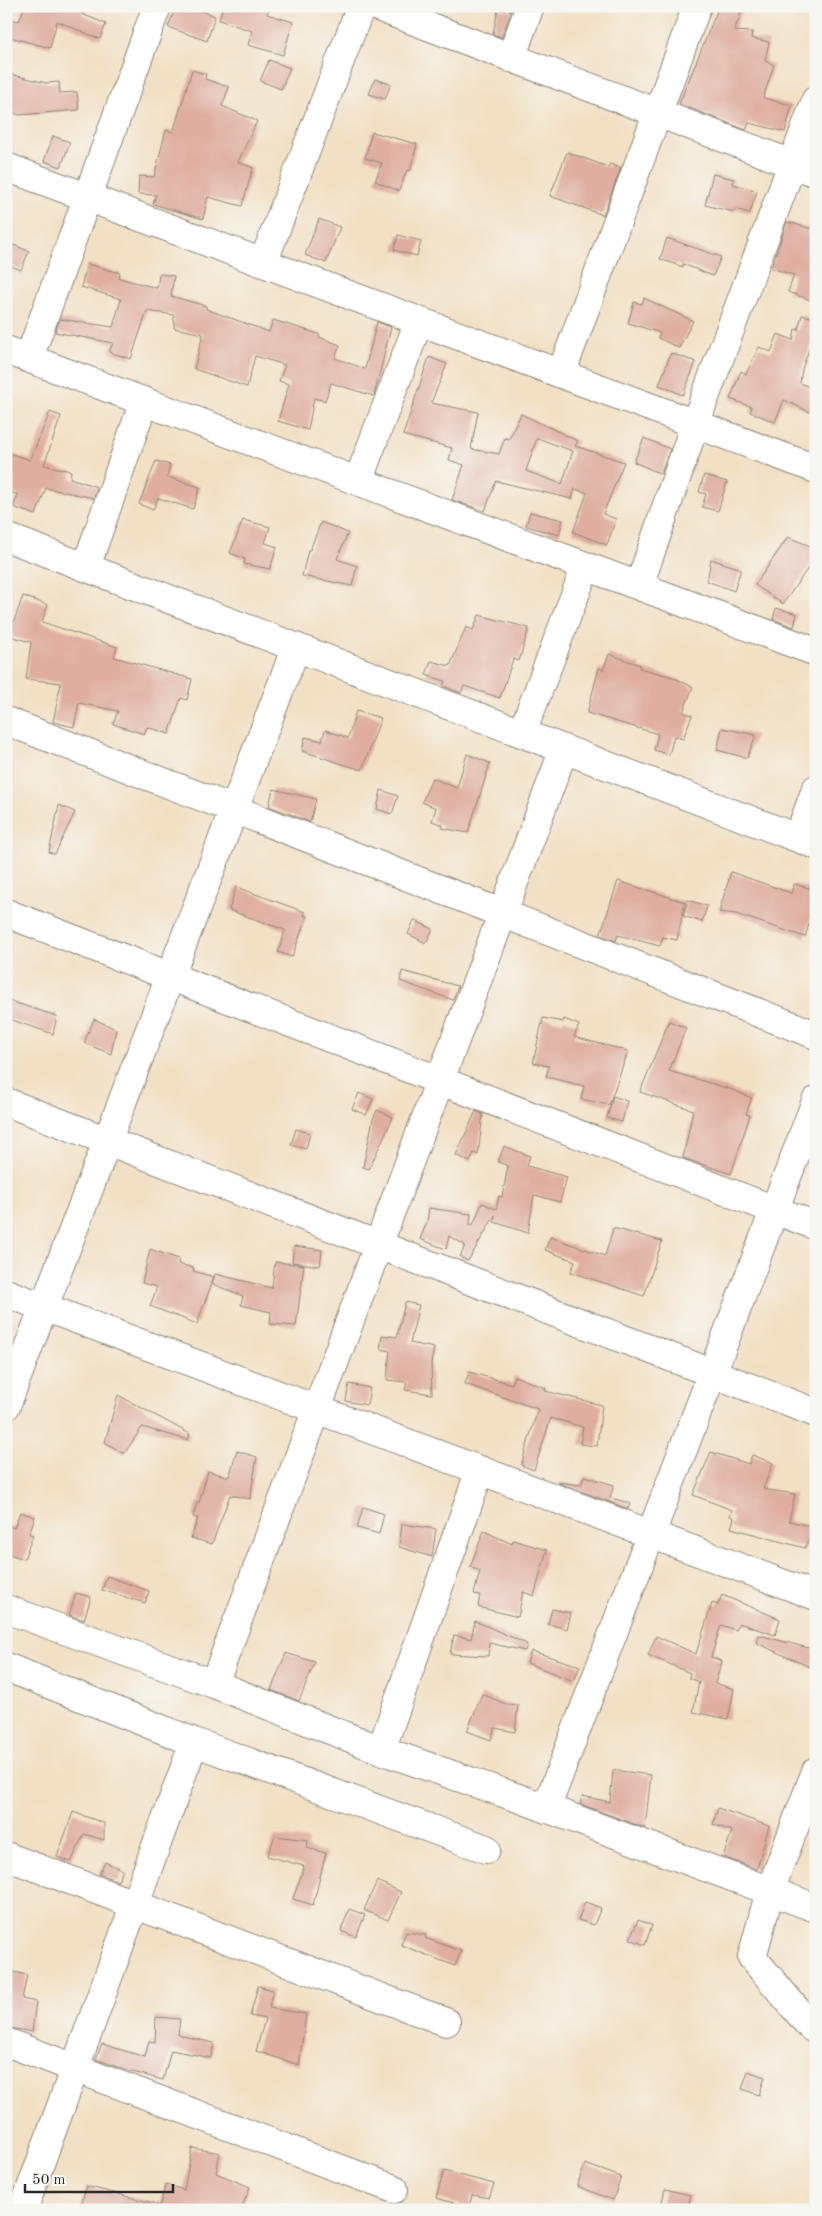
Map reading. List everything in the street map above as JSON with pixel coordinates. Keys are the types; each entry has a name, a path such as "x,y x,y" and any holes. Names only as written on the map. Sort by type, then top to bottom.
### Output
{"street":[{"path":"157,6 88,197 18,354 816,652"},
{"path":"263,263 361,6"},
{"path":"375,6 816,173"},
{"path":"511,58 530,6"},
{"path":"561,374 697,6"},
{"path":"639,586 695,424 790,163 816,100"},
{"path":"6,167 816,469"},
{"path":"358,481 418,321"},
{"path":"86,567 144,401"},
{"path":"6,537 807,842 816,789"},
{"path":"522,733 586,566"},
{"path":"6,1406 296,647"},
{"path":"6,720 816,1035"},
{"path":"214,1684 564,749"},
{"path":"6,913 816,1226"},
{"path":"546,1809 816,1101"},
{"path":"6,1102 816,1413"},
{"path":"6,1293 816,1596"},
{"path":"381,1750 480,1470"},
{"path":"6,1609 214,1684 381,1750 816,1908"},
{"path":"6,1667 194,1742 486,1849"},
{"path":"23,2210 194,1742"},
{"path":"816,1771 770,1891 752,1957 810,2026 816,2030"},
{"path":"6,1856 446,2022"},
{"path":"6,2042 394,2189"}],"building":[{"path":"22,6 85,6 82,14 106,24 100,39 57,21 50,48 6,36 6,18 19,21 24,8"},
{"path":"176,6 189,6 215,16 207,41 168,27"},
{"path":"223,6 270,6 267,14 293,22 283,55 248,45 252,31 219,20"},
{"path":"719,6 744,6 734,31 752,32 751,38 769,42 765,61 774,65 763,98 792,105 785,132 749,123 746,130 679,104"},
{"path":"498,9 511,11 502,37 493,34"},
{"path":"269,60 290,68 281,89 260,81"},
{"path":"192,70 206,74 205,79 229,87 222,106 257,121 238,162 253,168 242,206 208,197 203,219 153,204 156,195 138,194 139,176 154,177 166,130 173,132"},
{"path":"10,74 46,83 59,82 60,93 77,92 79,110 20,115 6,111"},
{"path":"375,79 391,84 385,99 369,94"},
{"path":"372,132 417,144 410,171 407,170 399,191 375,181 382,163 365,158"},
{"path":"53,136 70,142 61,167 44,161"},
{"path":"567,152 608,167 610,164 621,168 603,215 550,196"},
{"path":"713,174 734,179 733,184 757,191 750,213 735,209 734,212 705,205"},
{"path":"319,219 340,227 326,263 305,255"},
{"path":"787,222 816,230 816,302 788,292 794,275 771,268"},
{"path":"398,235 421,241 417,256 394,250"},
{"path":"667,238 721,257 713,276 683,264 683,267 660,259"},
{"path":"6,242 29,251 21,270 6,264"},
{"path":"87,264 120,273 119,278 157,288 159,274 174,276 171,296 206,306 206,309 269,332 273,320 319,334 319,337 340,345 335,358 365,369 377,322 391,327 374,396 331,383 325,401 314,398 308,430 278,421 289,384 279,381 285,365 255,356 247,387 194,369 203,334 174,328 174,315 147,311 131,359 109,352 113,343 55,332 60,319 113,327 121,299 81,287"},
{"path":"644,298 693,321 679,348 658,338 660,333 628,323 634,302 642,304"},
{"path":"802,315 815,318 813,338 802,369 800,383 816,390 816,415 784,400 775,422 750,412 752,407 730,399 741,371 746,374 759,347 771,352 778,334 793,340 795,329 798,330"},
{"path":"671,353 696,362 683,395 659,385"},
{"path":"429,357 447,364 431,403 478,412 471,449 499,454 505,438 509,439 521,414 578,441 575,446 624,462 603,514 616,519 607,545 573,532 587,493 575,489 572,499 496,481 485,511 452,500 464,465 449,460 452,448 403,435","holes":["537,438 573,451 562,484 526,471"]},
{"path":"50,412 61,416 44,465 71,471 70,478 97,487 94,498 46,488 36,515 13,507 18,495 6,490 6,452 30,460"},
{"path":"644,438 670,449 661,474 634,462"},
{"path":"156,461 170,465 167,477 200,487 193,509 158,498 153,510 139,504"},
{"path":"704,475 727,482 718,511 702,507 706,494 699,492"},
{"path":"530,512 563,520 559,535 526,526"},
{"path":"243,520 270,527 265,543 277,547 270,569 244,564 245,559 230,553"},
{"path":"321,522 348,533 337,559 357,566 352,586 302,576 308,550 310,550"},
{"path":"788,537 815,548 813,561 783,604 755,585"},
{"path":"711,559 741,569 734,591 707,581"},
{"path":"23,596 48,605 42,622 117,647 114,657 192,679 187,700 181,698 169,734 147,727 144,734 113,724 118,711 79,703 74,727 53,722 61,683 26,679 31,642 6,635 6,619 14,621"},
{"path":"776,608 797,614 794,627 773,619"},
{"path":"479,615 529,628 519,661 513,659 500,698 464,686 461,693 443,686 445,681 426,675 431,661 450,666 466,627 473,630"},
{"path":"609,654 640,665 639,668 673,677 693,687 683,712 692,715 683,739 674,736 669,755 654,750 658,734 587,713 599,668 603,670"},
{"path":"356,711 381,718 362,770 302,751 305,737 322,741 325,730 348,738"},
{"path":"722,728 756,735 747,758 717,750"},
{"path":"467,754 490,763 468,833 442,828 443,825 432,821 436,808 422,802 432,778 457,788"},
{"path":"273,789 316,799 310,822 269,806"},
{"path":"381,790 398,796 392,814 377,809"},
{"path":"59,805 75,812 55,854 49,852"},
{"path":"731,872 791,893 794,884 816,890 816,901 805,937 736,914 719,912"},
{"path":"618,881 685,902 677,940 663,937 660,946 618,935 616,941 600,935"},
{"path":"236,887 305,912 304,916 307,916 292,957 278,952 285,930 229,910"},
{"path":"688,900 707,906 702,922 683,916"},
{"path":"414,920 433,929 426,943 408,934"},
{"path":"402,971 458,986 453,1000 400,981"},
{"path":"6,1000 57,1016 53,1034 6,1018"},
{"path":"543,1018 563,1022 564,1019 579,1025 574,1037 628,1051 609,1105 581,1099 584,1086 546,1077 549,1066 533,1063"},
{"path":"94,1019 116,1029 111,1054 84,1043"},
{"path":"669,1021 686,1028 669,1071 730,1089 752,1098 746,1114 750,1115 731,1174 683,1158 693,1110 640,1092"},
{"path":"359,1093 373,1099 366,1115 352,1109"},
{"path":"613,1096 627,1101 622,1122 607,1118"},
{"path":"377,1110 393,1117 369,1169 363,1167 373,1119"},
{"path":"476,1111 483,1114 478,1155 474,1153 470,1162 456,1155"},
{"path":"296,1129 310,1133 306,1149 291,1145"},
{"path":"504,1146 530,1156 527,1166 567,1177 560,1202 534,1195 528,1233 494,1222 495,1215 468,1261 460,1257 465,1245 449,1236 446,1249 420,1239 427,1222 429,1208 471,1214 470,1225 473,1225 482,1203 496,1209 499,1196 502,1197 508,1166 498,1162"},
{"path":"613,1228 662,1241 644,1296 571,1272 575,1261 545,1250 550,1237 605,1256"},
{"path":"294,1246 322,1250 320,1266 292,1262"},
{"path":"150,1249 179,1259 178,1264 194,1268 193,1271 214,1277 197,1324 150,1306 157,1287 142,1283"},
{"path":"275,1262 304,1265 296,1326 270,1324 271,1312 241,1305 243,1296 212,1284 215,1274 272,1288"},
{"path":"405,1302 419,1305 410,1343 434,1348 431,1363 432,1394 405,1390 407,1382 387,1380 390,1351 380,1349 382,1335 397,1337"},
{"path":"469,1372 512,1384 514,1376 546,1388 545,1391 602,1405 597,1446 580,1444 583,1427 551,1418 534,1470 521,1465 538,1409 465,1384"},
{"path":"349,1384 370,1388 367,1405 346,1401"},
{"path":"118,1395 190,1434 188,1440 142,1427 124,1454 105,1442"},
{"path":"237,1451 257,1457 250,1499 230,1495 212,1544 191,1538 198,1518 193,1517 208,1471 229,1477"},
{"path":"711,1452 749,1464 752,1455 773,1463 763,1489 795,1494 789,1521 815,1527 805,1548 731,1528 734,1518 730,1516 732,1510 693,1495"},
{"path":"584,1476 614,1485 610,1498 630,1503 628,1509 557,1482 581,1485"},
{"path":"363,1507 384,1514 379,1534 357,1528"},
{"path":"20,1512 35,1517 29,1534 33,1535 24,1559 6,1553 6,1525 14,1528"},
{"path":"402,1524 436,1529 432,1557 399,1547"},
{"path":"484,1531 512,1544 513,1540 547,1550 534,1596 523,1592 518,1617 478,1607 480,1595 474,1594 480,1571 470,1567"},
{"path":"107,1576 149,1591 145,1603 102,1590"},
{"path":"76,1593 91,1597 84,1620 69,1615"},
{"path":"722,1595 780,1619 775,1635 739,1623 736,1630 721,1625 711,1657 722,1661 715,1683 734,1689 728,1719 693,1712 699,1682 689,1678 690,1673 648,1655 656,1636 696,1654 712,1603 718,1605"},
{"path":"552,1609 571,1613 567,1629 548,1624"},
{"path":"475,1621 527,1644 525,1651 489,1643 488,1656 450,1654 454,1635 471,1639"},
{"path":"759,1635 816,1650 816,1670 757,1643"},
{"path":"531,1651 580,1666 574,1681 527,1663"},
{"path":"286,1653 315,1662 299,1701 271,1690"},
{"path":"482,1694 506,1704 518,1705 515,1732 495,1728 491,1740 467,1731"},
{"path":"613,1770 651,1775 645,1828 580,1804 582,1796 610,1802"},
{"path":"718,1808 769,1826 757,1869 723,1857 732,1831 713,1824"},
{"path":"73,1812 104,1823 104,1840 84,1834 71,1862 57,1857"},
{"path":"275,1836 308,1840 307,1848 326,1853 313,1905 293,1899 304,1866 267,1856"},
{"path":"105,1862 123,1870 118,1881 99,1874"},
{"path":"377,1881 401,1892 388,1920 364,1910"},
{"path":"585,1902 601,1908 594,1925 578,1920"},
{"path":"349,1909 365,1915 356,1937 341,1931"},
{"path":"638,1920 652,1925 645,1945 630,1939"},
{"path":"406,1932 426,1935 425,1938 461,1951 455,1966 401,1945"},
{"path":"6,1970 27,1975 22,1999 36,2002 32,2032 6,2027"},
{"path":"258,1986 273,1990 269,2008 306,2014 299,2065 256,2051 265,2019 250,2016"},
{"path":"156,2017 180,2019 178,2035 214,2043 211,2058 171,2050 163,2080 125,2070 96,2059 102,2044 145,2057 149,2041 155,2042"},
{"path":"748,2071 765,2077 759,2095 742,2089"},
{"path":"192,2148 220,2153 216,2173 250,2187 241,2210 158,2210 166,2184 184,2190"},
{"path":"585,2164 621,2177 613,2200 577,2186"},
{"path":"444,2171 494,2184 489,2198 472,2195 469,2207 436,2198"},
{"path":"86,2186 157,2204 156,2210 80,2210"},
{"path":"665,2189 691,2195 687,2210 660,2210"}]}
